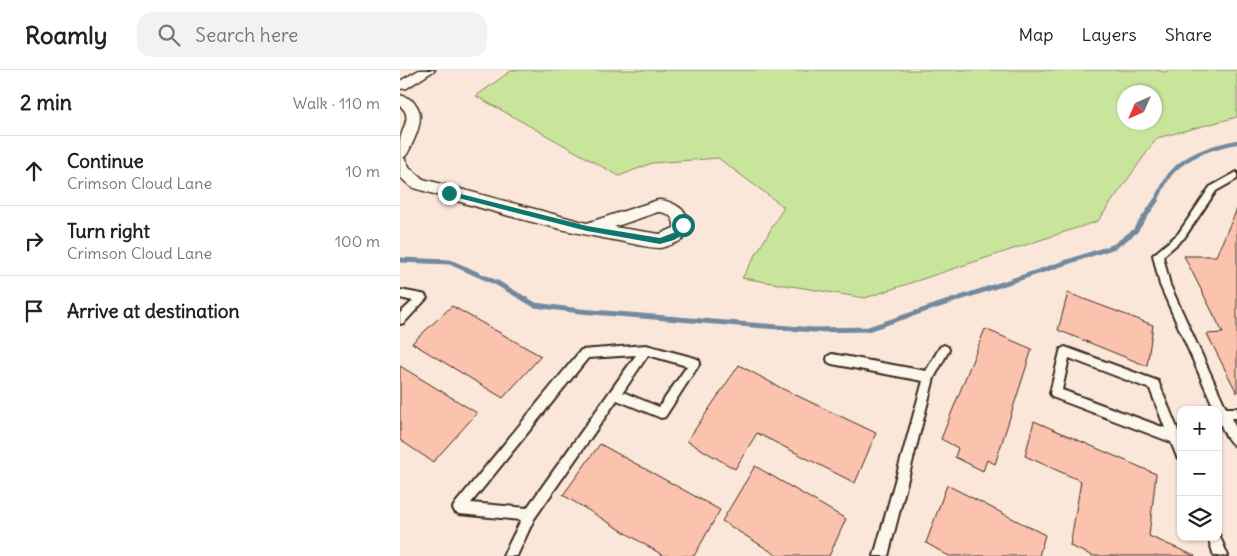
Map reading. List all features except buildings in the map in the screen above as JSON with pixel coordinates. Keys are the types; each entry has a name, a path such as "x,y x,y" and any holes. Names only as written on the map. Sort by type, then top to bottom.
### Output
{"street":[{"path":"401,83 405,70"},
{"path":"401,83 428,70"},
{"path":"400,100 412,110 415,123 400,154"},
{"path":"400,163 403,172 417,183 587,229 660,241 682,232 683,225 681,217 676,211 668,205 663,205 587,229"}],"lane":[{"path":"1219,406 1165,285 1158,255 1182,236 1213,189 1237,175"},
{"path":"400,294 422,298 400,320"},
{"path":"530,515 459,508 586,353 646,350 695,363 661,413 615,394"},
{"path":"510,556 530,515 646,350"},
{"path":"881,556 929,377 944,350"},
{"path":"1174,437 1056,393 1065,352 1154,385 1180,451"},
{"path":"832,359 929,377"},
{"path":"1237,413 1222,413 1237,441"},
{"path":"1215,541 1221,556"}],"green space":[{"path":"512,70 1155,70 1165,72 1171,70 1237,70 1237,117 1157,138 1098,221 865,298 742,278 784,207 718,158 652,163 619,176 476,96"}],"waterway":[{"path":"1156,200 1165,182 1178,166 1193,156 1237,142"},
{"path":"400,260 450,262 497,283 535,305 580,311 813,330 868,329 1115,246 1135,231 1157,199"}],"route":[{"path":"449,193 587,229 660,241 682,232 683,225"}]}
